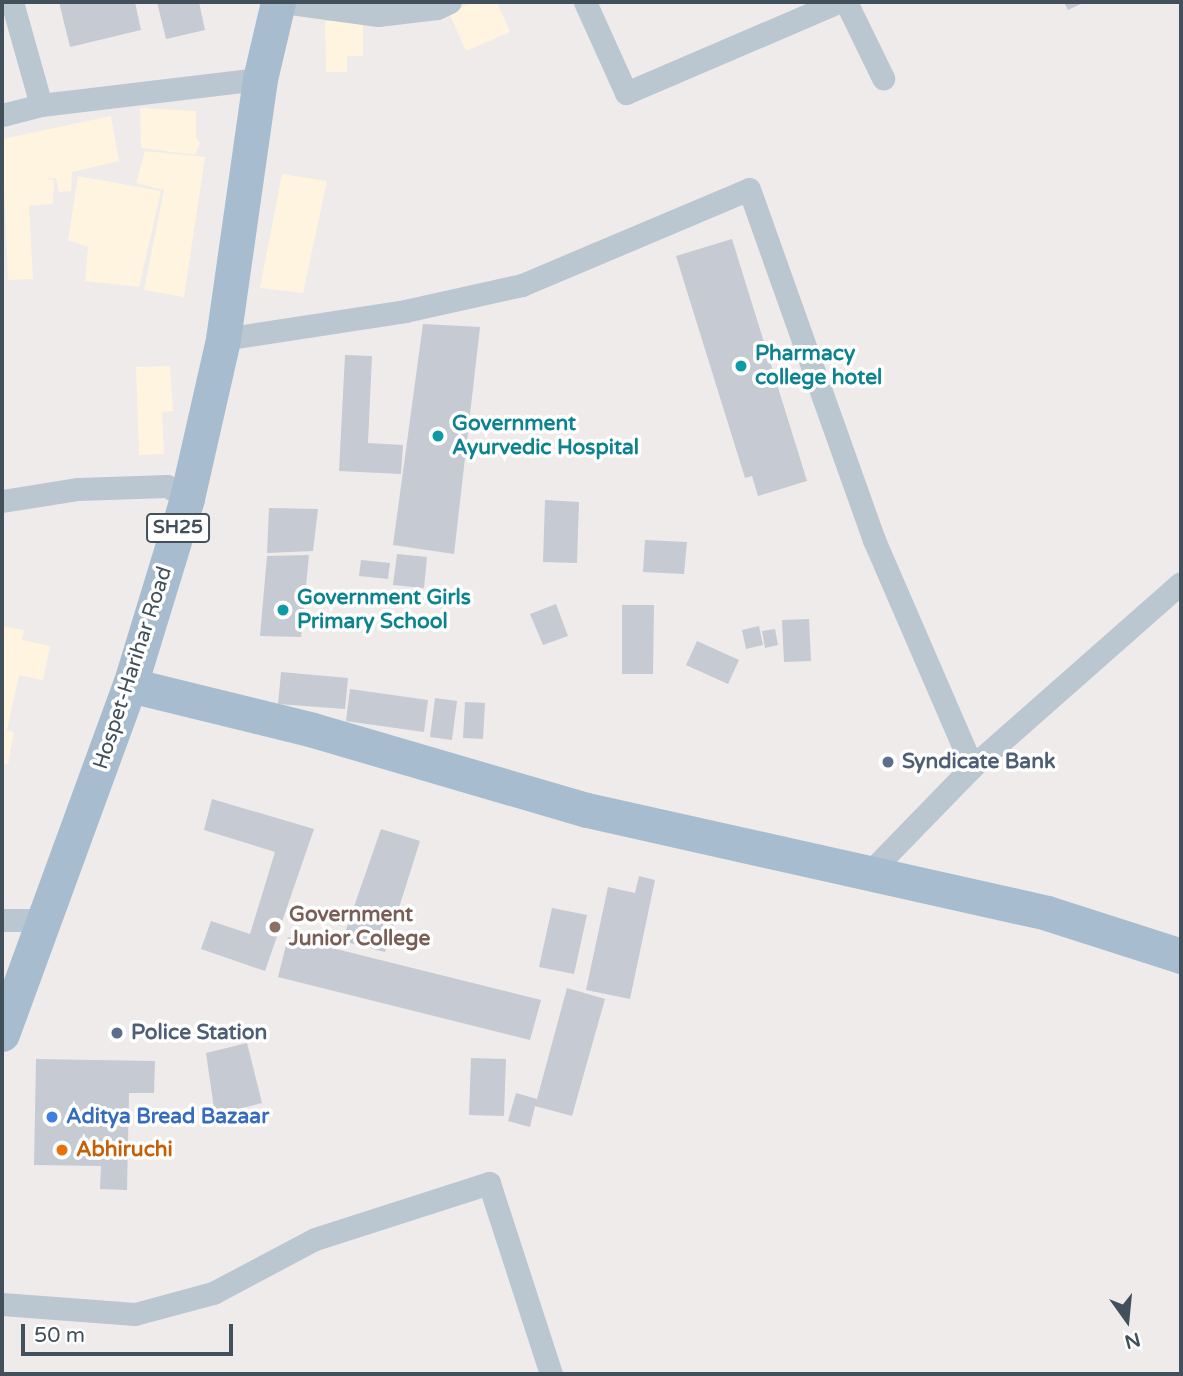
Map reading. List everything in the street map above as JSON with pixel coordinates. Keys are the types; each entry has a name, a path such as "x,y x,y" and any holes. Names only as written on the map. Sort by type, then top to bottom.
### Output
{"main road":[{"name":"Hospet-Harihar Road","path":"2,1034 130,685 187,498 223,339 260,79 280,2"},
{"path":"130,685 313,730 587,810 1047,913 1181,956"}],"street":[{"path":"12,2 41,105"},
{"path":"280,2 378,15 437,8 450,2"},
{"path":"585,2 626,93 838,2"},
{"path":"846,2 883,78"},
{"path":"2,115 41,105 260,79"},
{"path":"223,339 405,311 522,285 749,188 874,540 972,766"},
{"path":"2,501 78,489 167,486 187,498"},
{"path":"869,873 972,766 1181,583"},
{"path":"2,919 46,920"},
{"path":"2,1304 135,1314 214,1293 315,1239 489,1183 551,1374"}],"shaded area":[{"path":"474,2 497,2 510,32 466,51 449,13"},
{"path":"363,20 363,56 347,56 347,72 326,72 325,21"},
{"path":"140,108 196,111 196,138 200,143 195,155 141,148"},
{"path":"111,116 119,161 72,172 71,191 59,192 56,178 45,178 54,180 53,204 29,206 33,279 8,280 2,139"},
{"path":"145,151 205,157 184,297 144,290 164,190 136,183"},
{"path":"282,174 327,181 303,293 260,288"},
{"path":"78,176 161,191 139,287 85,281 88,247 68,240"},
{"path":"170,366 173,411 162,412 164,454 139,455 136,367"},
{"path":"2,626 24,630 22,640 50,646 43,680 19,675 7,730 14,732 8,764 2,763"}],"building":[{"path":"59,2 135,2 141,30 70,47"},
{"path":"157,2 199,2 205,30 166,39"},
{"path":"1064,2 1085,2 1068,10"},
{"name":"Pharmacy college hotel","path":"732,239 807,481 758,496 752,476 745,478 676,256"},
{"name":"Government Ayurvedic Hospital","path":"423,324 480,327 454,554 393,545"},
{"path":"345,355 372,356 368,443 403,445 401,474 339,471"},
{"path":"545,500 579,502 577,563 543,562"},
{"path":"269,508 318,509 313,551 267,553"},
{"path":"645,540 687,542 684,574 643,572"},
{"path":"397,554 427,557 424,588 393,585"},
{"name":"Government Girls Primary School","path":"309,555 301,637 260,636 267,556"},
{"path":"361,560 390,563 388,579 359,576"},
{"path":"556,604 568,636 543,645 530,614"},
{"path":"622,605 654,605 653,674 622,674"},
{"path":"809,619 811,661 784,662 782,620"},
{"path":"759,626 763,645 746,649 742,630"},
{"path":"775,629 778,645 765,648 762,631"},
{"path":"697,641 739,660 728,684 686,665"},
{"path":"281,672 348,678 345,709 278,704"},
{"path":"350,689 428,700 424,732 346,721"},
{"path":"435,698 457,701 452,740 430,737"},
{"path":"465,702 485,703 483,739 463,738"},
{"path":"212,799 314,829 265,971 201,949 211,921 250,934 275,852 204,830"},
{"path":"381,829 420,841 385,952 342,941"},
{"path":"639,876 655,880 630,999 586,990 608,887 635,893"},
{"path":"552,908 587,915 574,974 539,967"},
{"path":"288,937 541,1000 530,1040 278,977"},
{"path":"567,988 605,999 572,1116 535,1106 530,1127 508,1121 516,1093 537,1099"},
{"path":"247,1043 262,1103 215,1115 206,1053"},
{"path":"471,1058 506,1059 504,1116 469,1115"},
{"path":"36,1059 155,1061 154,1093 129,1093 127,1190 100,1189 101,1166 34,1165"}],"place":[{"name":"Pharmacy college hotel","path":"741,366"},
{"name":"Government Ayurvedic Hospital","path":"438,436"},
{"name":"Government Girls Primary School","path":"283,610"},
{"name":"Syndicate Bank","path":"888,762"},
{"name":"Government Junior College","path":"275,927"},
{"name":"Police Station","path":"117,1033"},
{"name":"Aditya Bread Bazaar","path":"52,1117"},
{"name":"Abhiruchi","path":"62,1150"}]}
